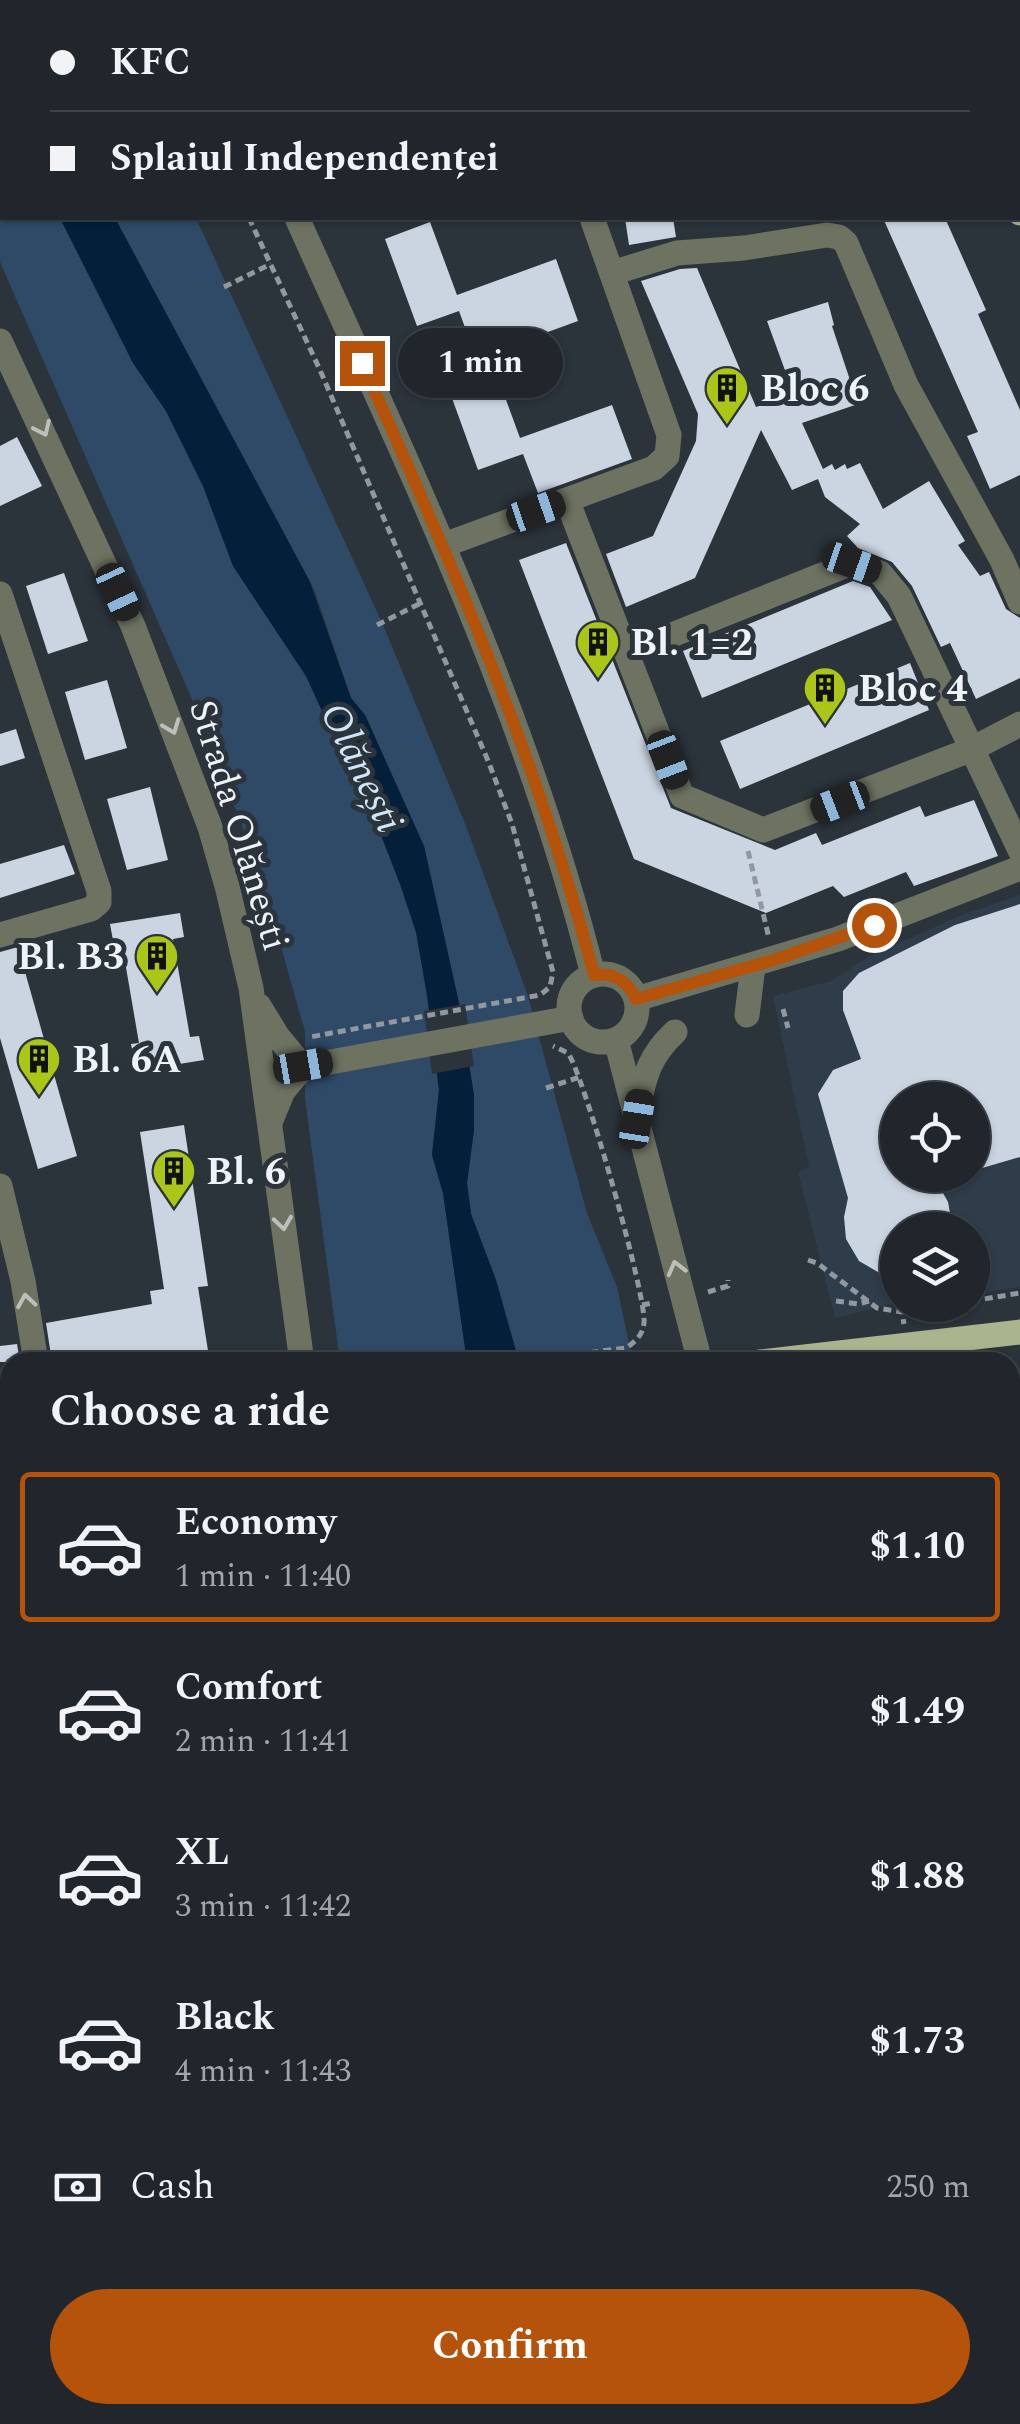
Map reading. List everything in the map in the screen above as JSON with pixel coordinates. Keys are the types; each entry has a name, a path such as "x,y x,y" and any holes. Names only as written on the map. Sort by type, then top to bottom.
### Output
{"main road":[{"path":"862,1352 1020,1332"}],"street":[{"path":"297,220 444,545 523,748 573,895 594,975"},
{"path":"444,545 654,468 667,456 669,435 593,220"},
{"path":"612,273 676,253 744,248 827,235 839,237 846,244 906,385 1002,560 1020,602"},
{"name":"Strada Olănești","path":"0,342 133,626 210,827 251,988 301,1352"},
{"path":"567,500 682,796 763,830 970,750 1020,724"},
{"path":"628,653 852,563 880,573 899,596 1020,850"},
{"path":"0,594 99,891 99,902 91,910 0,935"},
{"path":"636,999 764,963 1020,868"},
{"path":"746,1015 764,963"},
{"path":"594,975 614,976 632,989 636,999 636,1018 616,1040 594,1041 584,1036 570,1018 569,1007 576,987 594,975"},
{"path":"251,988 265,1019 303,1066"},
{"path":"268,1126 282,1091 303,1066 570,1018"},
{"path":"637,1119 651,1058 674,1032"},
{"path":"616,1040 697,1352"},
{"path":"0,1186 23,1282 34,1352"}],"path":[{"path":"251,220 512,824 553,972 550,987 534,996 302,1038"},
{"path":"224,287 271,264"},
{"path":"377,625 420,604"},
{"path":"740,821 764,963"},
{"path":"782,1009 788,1028"},
{"path":"546,1047 568,1053 580,1077 642,1304 642,1332 626,1348 594,1352"},
{"path":"546,1088 580,1077"},
{"path":"808,1260 880,1308"},
{"path":"696,1294 720,1290 728,1286 728,1280"},
{"path":"990,1297 1020,1292"},
{"path":"836,1301 869,1301"},
{"path":"642,1304 652,1303"},
{"path":"904,1322 908,1346"}],"shaded area":[{"path":"0,220 61,220 133,363 166,411 203,486 233,566 306,676 338,746 358,776 416,932 439,1090 432,1155 443,1193 466,1352 339,1352 305,1099 305,1032 261,876 206,731 0,262"},
{"path":"116,220 197,220 384,627 466,826 527,993 587,1213 617,1287 631,1352 516,1352 496,1280 471,1214 467,1183 474,1095 459,1003 424,846 365,715 351,698 314,589"},
{"path":"1020,895 1020,1287 990,1291 990,1212 880,1212 880,1307 835,1318 798,1172 809,1167 773,996 831,981 866,958 961,915"}],"water":[{"name":"Olănești","path":"61,220 116,220 309,580 351,698 365,715 424,846 459,1003 474,1095 467,1183 471,1214 496,1280 516,1352 466,1352 443,1193 432,1155 439,1090 427,995 416,932 400,884 358,776 338,746 306,676 233,566 203,486 166,411 133,363"}],"pier":[{"path":"465,1004 474,1066 432,1074 424,1011"}],"building":[{"path":"625,220 673,220 676,237 629,245"},
{"path":"884,220 946,220 986,310 978,314 1020,410 1020,475 990,489 967,436 978,432"},
{"path":"430,222 457,295 556,259 578,321 476,358 459,311 417,326 385,239"},
{"path":"697,268 756,407 794,395 767,321 828,302 858,404 802,423 823,469 832,464 835,470 845,464 847,469 860,463 883,509 929,481 965,541 958,545 980,576 989,572 1006,609 1020,618 1020,678 976,699 950,643 941,647 912,586 892,562 858,548 847,536 860,524 825,497 818,479 792,490 761,430 695,578 626,607 606,554 653,536 696,441 698,414 641,281"},
{"path":"491,359 520,438 612,405 632,459 538,493 523,454 478,470 444,376"},
{"path":"17,437 42,486 0,506 0,446"},
{"name":"Bl. 1=2","path":"566,543 671,808 775,850 816,833 822,845 920,806 925,817 974,800 998,856 914,886 906,872 844,897 833,886 766,913 634,859 519,560"},
{"path":"64,573 88,641 48,654 26,586"},
{"path":"853,581 870,587 892,620 702,698 683,651"},
{"name":"Bloc 4","path":"910,663 929,710 740,789 720,741"},
{"path":"107,680 127,748 85,760 65,692"},
{"path":"16,729 25,758 0,766 0,734"},
{"path":"150,787 168,860 127,870 107,799"},
{"path":"64,845 75,874 0,898 0,864"},
{"path":"1020,904 1020,1157 990,1166 990,1082 880,1082 880,1192 942,1192 950,1212 880,1212 880,1273 859,1261 846,1239 844,1217 848,1198 818,1094 833,1070 861,1059 843,1010 843,991 859,973 955,925"},
{"name":"Bl. B3","path":"180,913 184,937 173,939 190,1037 199,1036 204,1060 136,1071 131,1044 139,1043 123,950 115,951 110,924"},
{"name":"Bl. 6A","path":"18,947 77,1156 38,1169 0,1038 0,952"},
{"name":"Bl. 6","path":"184,1125 208,1286 198,1287 208,1352 50,1352 46,1323 152,1304 150,1291 164,1289 140,1132"},
{"path":"17,1344 18,1352 0,1352 0,1346"}],"place":[{"name":"Bloc 6","path":"727,426"},
{"name":"Bl. 1=2","path":"598,680"},
{"name":"Bloc 4","path":"825,726"},
{"name":"Bl. B3","path":"157,994"},
{"name":"Bl. 6A","path":"39,1097"},
{"name":"Bl. 6","path":"174,1209"}],"route":[{"path":"362,363 494,668 573,895 594,975 624,981 636,999 774,960 874,925"}]}
